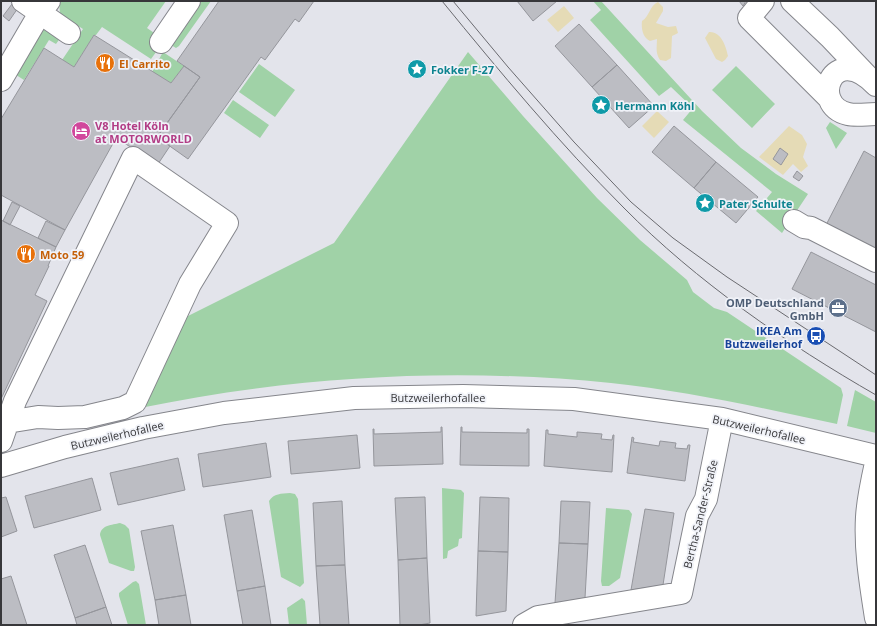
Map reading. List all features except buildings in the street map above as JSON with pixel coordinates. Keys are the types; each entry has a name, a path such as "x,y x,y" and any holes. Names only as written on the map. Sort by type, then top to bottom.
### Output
{"street":[{"path":"160,42 189,1"},
{"path":"762,1 749,18 828,98 834,108 848,114 876,114"},
{"path":"792,1 873,76"},
{"path":"1,80 38,5 69,33"},
{"path":"828,98 828,87 832,77 840,70 853,70 873,76"},
{"path":"133,158 228,223 190,284 135,402 122,408 85,417 38,417 4,431 15,401 133,158"},
{"path":"794,221 804,228 810,228 876,261"},
{"name":"Butzweilerhofallee","path":"1,466 51,451 136,430 224,413 354,398 463,396 574,399 722,419 876,456"},
{"name":"Bertha-Sander-Straße","path":"524,625 538,617 680,593 697,516 706,499 722,419"},
{"path":"876,463 870,489 867,523 867,550 876,618"}],"green space":[{"path":"59,1 166,1 147,28 157,35 159,48 151,59 102,27 96,35 94,35 74,67 62,60 83,29 60,14"},
{"path":"199,1 211,1 179,46 176,48 171,45"},
{"path":"593,1 601,1 702,111 741,148 776,174 808,194 782,233 756,211 772,192 683,120 693,108 671,87 659,96 590,20 601,10"},
{"path":"46,27 61,37 56,44 49,40 24,80 13,73 39,29"},
{"path":"163,52 184,66 171,83 152,72"},
{"path":"468,52 597,198 640,240 687,280 693,292 714,308 727,312 841,388 843,395 837,424 724,400 639,386 552,378 493,376 434,375 315,382 256,388 140,408 184,318 334,243"},
{"path":"259,64 295,90 275,117 239,92"},
{"path":"736,66 775,104 752,128 712,90"},
{"path":"233,100 269,125 260,138 224,113"},
{"path":"830,122 847,133 836,149 826,128"},
{"path":"855,390 876,402 876,433 847,426"},
{"path":"442,488 461,490 464,493 462,538 459,539 458,546 448,551 447,558 443,559"},
{"path":"290,493 295,494 298,499 304,583 300,587 281,577 269,501 275,495"},
{"path":"606,508 629,510 632,514 620,578 609,586 602,586 601,581"},
{"path":"120,523 129,529 135,567 134,571 109,563 100,535 102,529 105,527"},
{"path":"136,581 139,584 146,625 128,625 119,596 119,593"},
{"path":"302,598 305,601 307,625 289,625 287,608"}],"sand":[{"path":"658,2 663,7 663,11 656,23 668,27 676,26 678,33 672,36 671,58 666,61 660,60 657,55 657,39 650,41 648,40 642,30 642,21 645,19 653,6"},
{"path":"564,6 574,18 558,32 547,20"},
{"path":"709,32 717,34 726,48 728,56 722,62 716,59 705,38"},
{"path":"657,111 669,122 654,138 642,126"},
{"path":"789,126 802,135 807,144 803,157 808,166 801,172 793,164 783,175 759,157"}],"tram line":[{"path":"442,1 553,133 624,208 652,235 712,286 776,333 809,355 876,395"},
{"path":"453,1 508,67 574,142 631,202 673,238 727,277 876,375"}],"place":[{"name":"El Carrito","path":"105,63"},
{"name":"Fokker F-27","path":"417,69"},
{"name":"Hermann Köhl","path":"601,105"},
{"name":"V8 Hotel Köln at MOTORWORLD","path":"81,131"},
{"name":"Pater Schulte","path":"705,203"},
{"name":"Moto 59","path":"26,254"},
{"name":"OMP Deutschland GmbH","path":"838,308"},
{"name":"IKEA Am Butzweilerhof","path":"816,336"}]}
